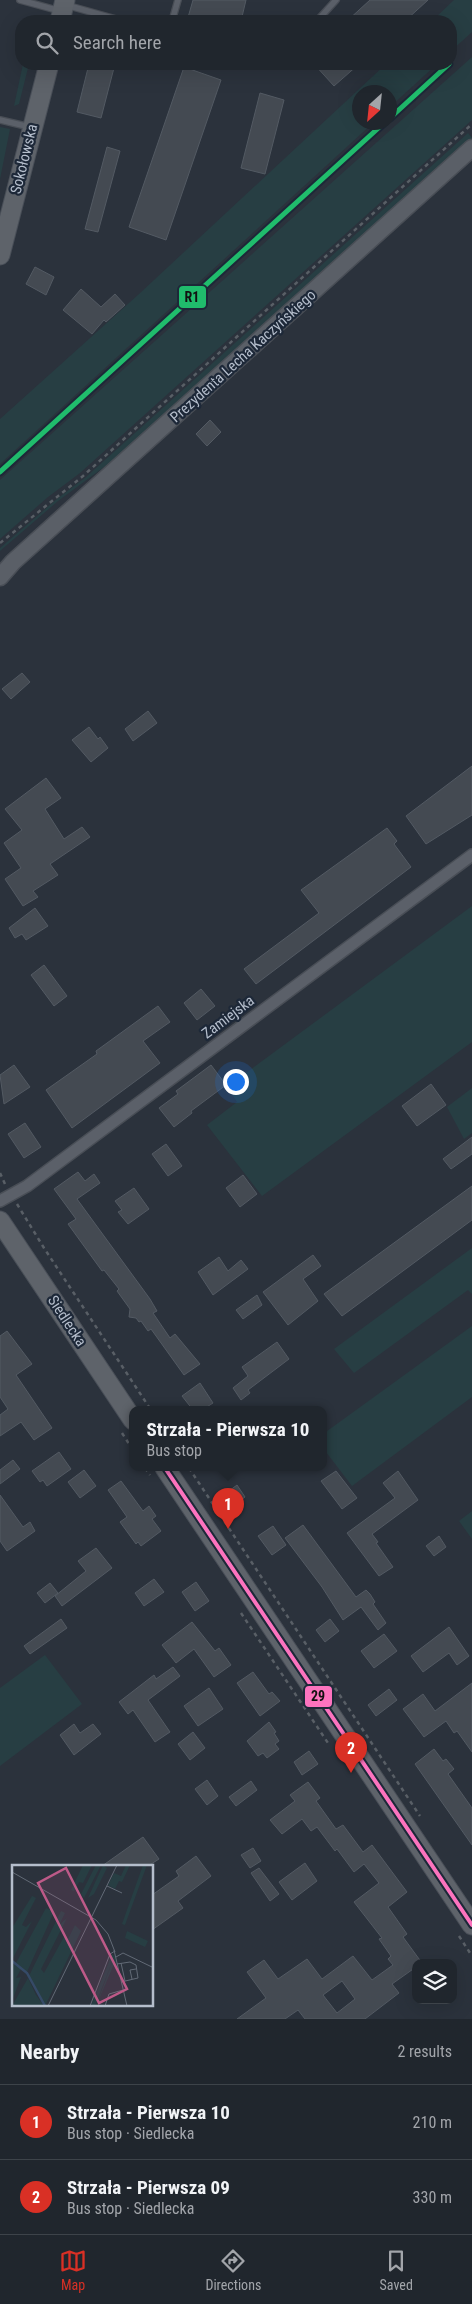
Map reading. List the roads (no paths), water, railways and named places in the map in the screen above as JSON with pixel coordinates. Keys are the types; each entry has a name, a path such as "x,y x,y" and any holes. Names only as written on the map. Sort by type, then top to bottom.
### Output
{"main road":[{"name":"Sokołowska","path":"0,255 47,70"},
{"name":"Prezydenta Lecha Kaczyńskiego","path":"0,577 6,563 472,148"},
{"name":"Siedlecka","path":"0,1221 129,1414"},
{"path":"167,1471 472,1925"}],"street":[{"name":"Zamiejska","path":"0,1201 26,1186 472,855"}],"lane":[{"path":"20,0 93,15"},
{"path":"174,15 178,0"},
{"path":"322,15 336,0"},
{"path":"0,120 32,128"}],"place":[{"name":"Strzała - Pierwsza 10","path":"228,1529"},
{"name":"Strzała - Pierwsza 09","path":"351,1773"}]}
